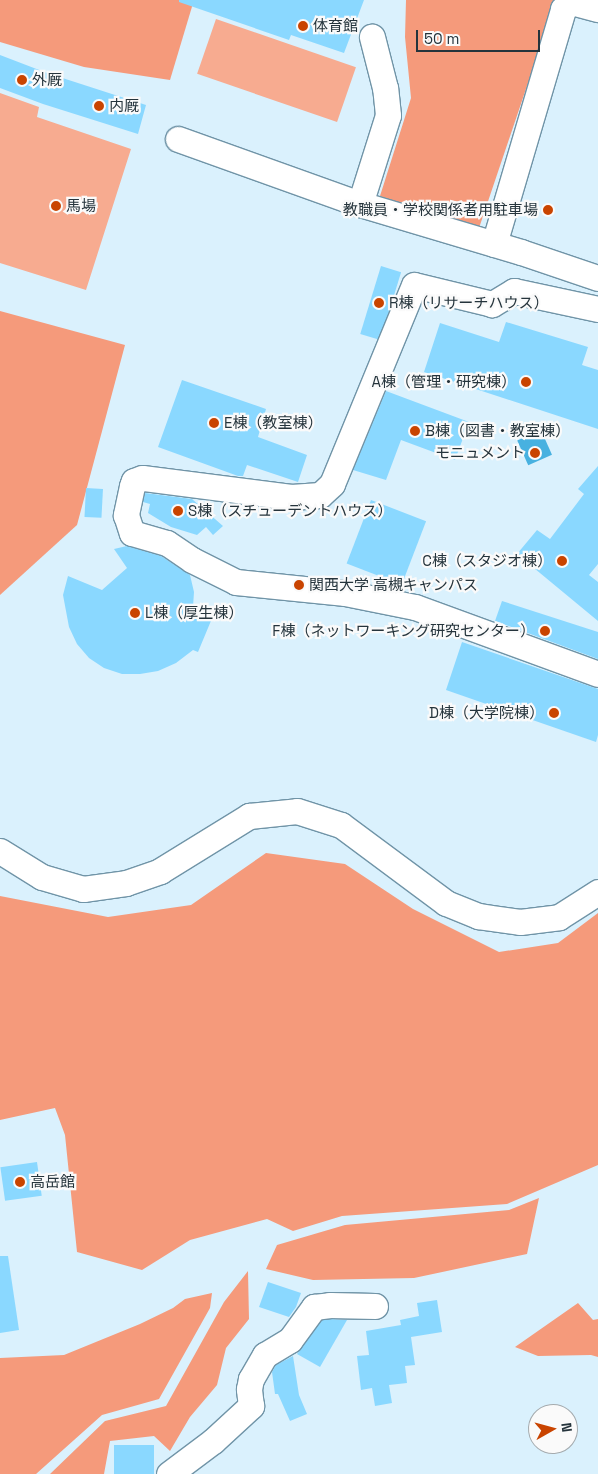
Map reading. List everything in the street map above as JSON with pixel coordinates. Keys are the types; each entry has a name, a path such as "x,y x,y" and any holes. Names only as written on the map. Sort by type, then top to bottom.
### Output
{"street":[{"path":"494,244 563,10 571,2 598,10"},
{"path":"360,204 388,115 385,88 372,38"},
{"path":"178,139 360,204 494,244 598,278"},
{"path":"598,309 514,290 492,304 414,285 332,484 320,495 291,497 142,478 134,481 126,515 132,533 167,542 192,560 236,582 345,593 414,607 598,674"},
{"path":"0,851 42,877 83,889 126,883 160,871 250,816 297,811 341,825 446,903 478,916 520,922 559,917 598,892"},
{"path":"169,1474 213,1441 251,1406 249,1389 251,1378 265,1355 290,1340 314,1307 330,1305 376,1306"}],"shaded area":[{"path":"0,0 194,0 170,80 84,67 0,42"},
{"path":"406,0 556,0 478,231 380,196 411,98 405,37"},
{"path":"216,19 356,67 337,122 197,74"},
{"name":"馬場","path":"0,93 39,107 37,117 131,149 86,290 0,263"},
{"path":"0,311 125,345 77,525 0,595"},
{"path":"266,853 345,864 413,909 499,952 558,943 598,913 598,1165 507,1204 342,1216 293,1231 267,1219 190,1240 142,1270 77,1252 65,1135 55,1108 0,1120 0,896 108,917 191,905"},
{"path":"539,1198 527,1254 414,1278 313,1280 266,1269 277,1245 345,1225 509,1210"},
{"path":"248,1271 249,1319 226,1348 217,1385 190,1417 170,1451 154,1436 110,1441 104,1474 50,1474 105,1421 166,1406 224,1302"},
{"path":"212,1293 210,1308 159,1399 102,1415 36,1474 0,1474 0,1358 64,1355 140,1324 173,1308 185,1299"},
{"path":"578,1303 593,1320 598,1319 598,1357 591,1355 538,1356 515,1347"}],"water":[{"path":"541,430 552,455 528,465 517,441"}],"building":[{"name":"体育館","path":"179,0 364,0 344,53 291,35 289,40 179,2"},
{"path":"0,55 47,73 146,105 138,134 43,104 0,88"},
{"name":"R棟（リサーチハウス）","path":"381,266 401,272 380,340 360,334"},
{"name":"A棟（管理・研究棟）","path":"506,322 588,347 582,365 598,370 598,429 424,372 440,323 499,342"},
{"name":"E棟（教室棟）","path":"182,380 266,409 258,437 307,455 298,482 247,465 243,476 238,476 158,447"},
{"name":"B棟（図書・教室棟）","path":"386,391 469,422 455,460 401,440 386,480 353,470"},
{"name":"C棟（スタジオ棟）","path":"598,466 598,564 589,575 598,582 598,621 517,554 537,530 550,539 584,494 578,489"},
{"path":"86,488 103,489 101,518 84,517"},
{"name":"S棟（スチューデントハウス）","path":"145,493 192,499 223,526 213,535 206,527 197,535 171,527 148,513 150,504 143,502"},
{"path":"371,500 426,521 402,585 347,563"},
{"name":"L棟（厚生棟）","path":"127,546 161,556 190,575 194,592 193,607 213,616 198,652 193,650 176,663 158,671 122,674 104,668 89,658 77,644 69,627 63,595 68,576 102,590 127,568 114,549"},
{"name":"F棟（ネットワーキング研究センター）","path":"502,601 598,632 598,659 495,621"},
{"name":"D棟（大学院棟）","path":"462,642 598,689 598,735 596,742 446,690"},
{"name":"高岳館","path":"37,1162 42,1196 5,1201 0,1167"},
{"name":"高岳館","path":"0,1256 8,1256 19,1330 0,1333"},
{"path":"268,1282 301,1293 296,1307 289,1317 259,1307"},
{"path":"437,1300 442,1332 411,1337 415,1365 405,1366 407,1383 389,1385 392,1403 375,1406 372,1388 361,1390 357,1356 369,1355 366,1331 401,1325 400,1320 419,1316 417,1303"},
{"path":"322,1320 347,1320 320,1367 297,1354"},
{"path":"293,1356 299,1395 307,1414 290,1421 278,1394 275,1394 272,1372 276,1365"},
{"path":"114,1445 154,1445 154,1474 114,1474"}],"place":[{"name":"体育館","path":"303,26"},
{"name":"外厩","path":"22,80"},
{"name":"内厩","path":"99,106"},
{"name":"馬場","path":"56,206"},
{"name":"教職員・学校関係者用駐車場","path":"548,210"},
{"name":"R棟（リサーチハウス）","path":"379,303"},
{"name":"A棟（管理・研究棟）","path":"526,382"},
{"name":"E棟（教室棟）","path":"214,423"},
{"name":"B棟（図書・教室棟）","path":"415,431"},
{"name":"モニュメント","path":"535,453"},
{"name":"S棟（スチューデントハウス）","path":"178,511"},
{"name":"C棟（スタジオ棟）","path":"562,561"},
{"name":"関西大学 高槻キャンパス","path":"299,585"},
{"name":"L棟（厚生棟）","path":"135,613"},
{"name":"F棟（ネットワーキング研究センター）","path":"545,631"},
{"name":"D棟（大学院棟）","path":"554,713"},
{"name":"高岳館","path":"20,1182"}]}
